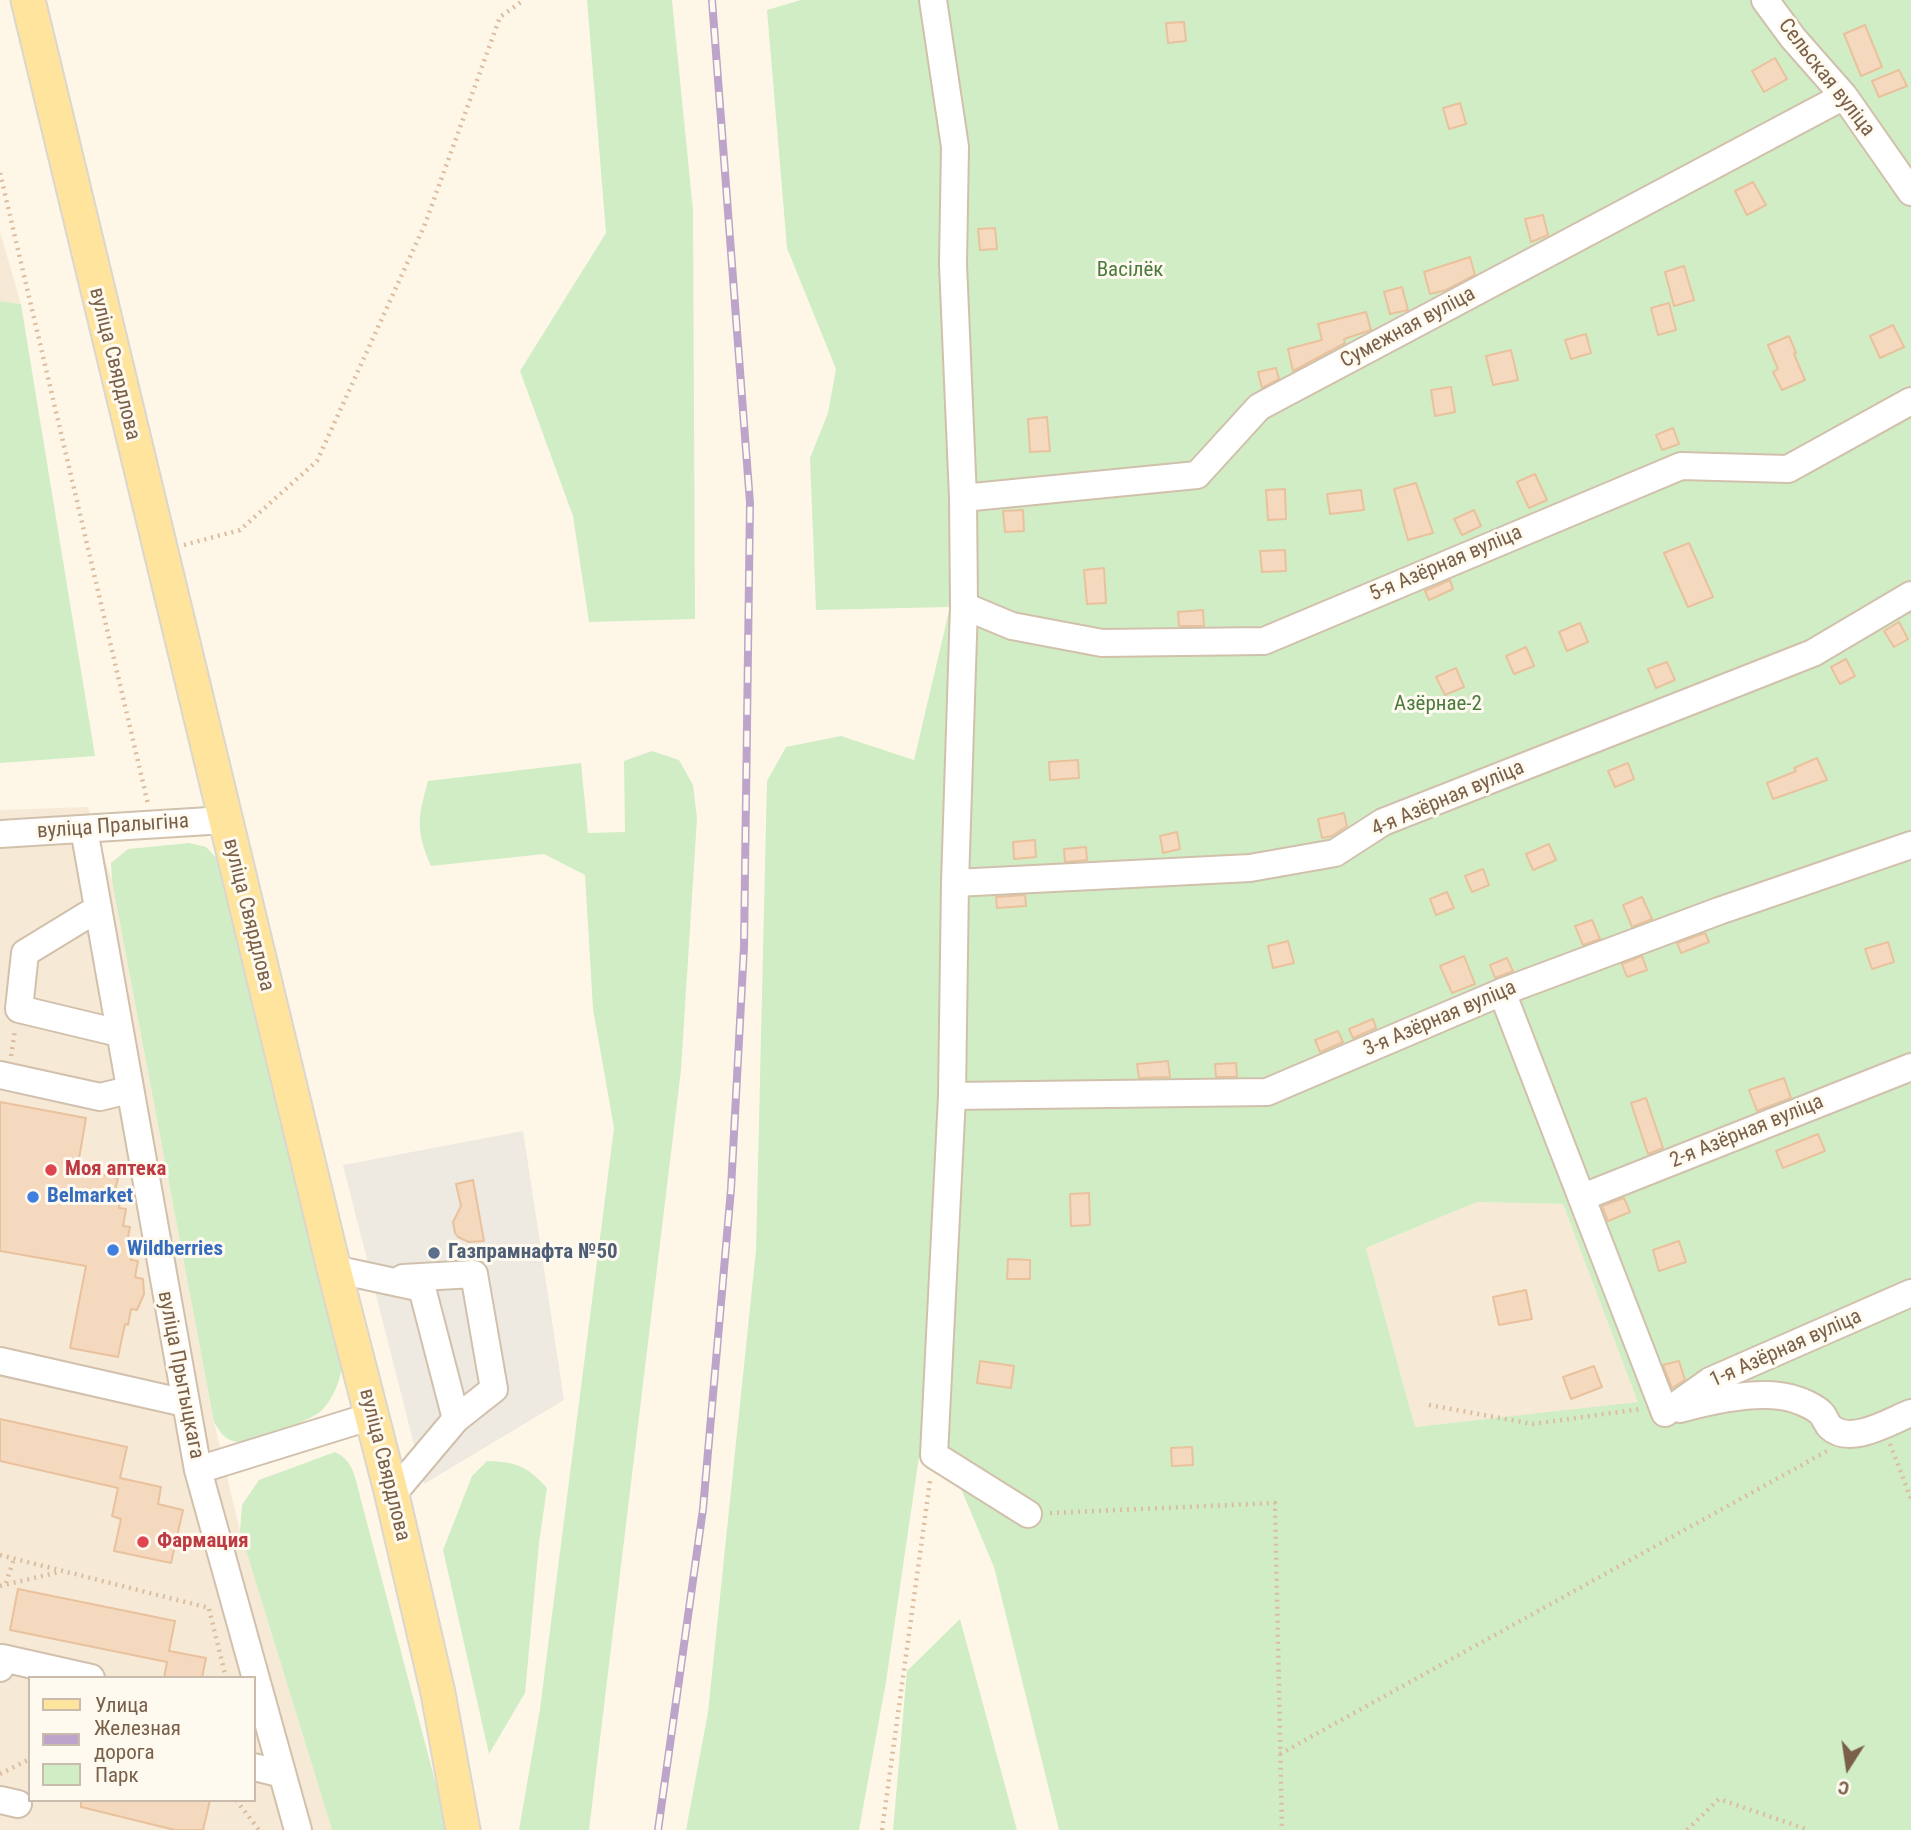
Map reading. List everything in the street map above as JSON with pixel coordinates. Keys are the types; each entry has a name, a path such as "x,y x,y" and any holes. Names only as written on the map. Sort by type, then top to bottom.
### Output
{"main road":[{"name":"вуліца Свярдлова","path":"28,0 334,1269 392,1495 438,1693 463,1830"}],"street":[{"path":"933,0 955,147 953,264 963,498 964,606 955,883 952,1096 934,1455 1028,1514"},
{"name":"Сельская вуліца","path":"1765,0 1793,38 1844,96 1911,192"},
{"name":"Сумежная вуліца","path":"963,498 1197,475 1259,407 1844,96"},
{"name":"5-я Азёрная вуліца","path":"964,606 1012,626 1102,643 1264,641 1681,466 1788,469 1911,401"},
{"name":"4-я Азёрная вуліца","path":"955,883 1250,868 1335,853 1383,822 1813,653 1911,595"},
{"name":"вуліца Пралыгіна","path":"0,834 225,820"},
{"name":"вуліца Прытыцкага","path":"83,829 198,1470 255,1676"},
{"name":"3-я Азёрная вуліца","path":"952,1096 1267,1092 1502,992 1719,911 1911,845"},
{"path":"97,909 25,953 19,1009 119,1034"},
{"path":"1502,992 1665,1413 1706,1402 1765,1395 1797,1400 1820,1412 1830,1428 1846,1433 1871,1429 1911,1413"},
{"name":"2-я Азёрная вуліца","path":"1583,1197 1911,1067"},
{"path":"4,1076 100,1097 129,1090"},
{"path":"334,1269 422,1288 456,1419"},
{"path":"380,1279 474,1274 494,1389 456,1419 392,1495"},
{"name":"1-я Азёрная вуліца","path":"1665,1413 1710,1381 1911,1293"},
{"path":"0,1361 185,1403"},
{"path":"198,1470 372,1416"},
{"path":"0,1668 2,1658 82,1676"},
{"name":"вуліца Прытыцкага","path":"256,1679 298,1830"},
{"path":"256,1767 282,1773"}],"path":[{"path":"160,551 240,530 317,461 425,224 500,18 524,0"},
{"path":"0,173 150,812"},
{"path":"4,1076 19,1009"},
{"path":"1429,1405 1533,1424 1644,1408 1665,1413"},
{"path":"1280,1754 1871,1429 1911,1499"},
{"path":"883,1830 934,1455"},
{"path":"1028,1514 1275,1503 1282,1830"},
{"path":"0,1555 209,1608"},
{"path":"6,1583 14,1559"},
{"path":"0,1586 63,1571"},
{"path":"0,1774 28,1760"},
{"path":"1688,1830 1719,1799 1809,1830"},
{"path":"238,1802 259,1830"}],"shaded area":[{"path":"0,232 21,304 0,301"},
{"path":"88,807 112,881 214,1422 240,1531 332,1830 0,1830 0,810"},
{"path":"523,1131 564,1400 424,1484 343,1165"},
{"path":"1477,1202 1563,1204 1639,1403 1415,1427 1366,1248"}],"green space":[{"path":"587,0 672,0 693,210 695,619 589,622 573,516 520,371 606,233"},
{"path":"801,0 1911,0 1911,1830 1059,1830 994,1567 954,1472 919,1457 886,1682 859,1830 686,1830 708,1712 756,1250 767,781 786,747 841,736 914,760 950,607 816,610 810,458 828,413 836,369 787,248 767,10","holes":["1477,1202 1563,1204 1638,1402 1415,1427 1366,1248"]},
{"path":"0,301 21,304 95,756 0,763"},
{"path":"652,751 679,760 693,785 697,818 681,1070 589,1830 519,1830 540,1709 614,1128 593,1009 585,875 544,854 431,866 422,843 420,814 428,781 581,763 588,833 625,832 624,761"},
{"path":"189,843 206,847 222,864 344,1352 338,1384 331,1399 320,1412 280,1431 238,1442 226,1438 214,1422 112,881 111,863 128,849"},
{"path":"335,1452 348,1462 355,1477 448,1830 332,1830 240,1531 242,1505 259,1480"},
{"path":"487,1461 521,1467 547,1488 525,1693 489,1754 443,1550 472,1476"},
{"path":"960,1619 1017,1830 893,1830 907,1671"}],"building":[{"path":"1184,22 1186,41 1168,43 1166,23"},
{"path":"1865,25 1882,67 1861,76 1844,34"},
{"path":"1775,58 1787,79 1764,92 1752,71"},
{"path":"1899,70 1907,86 1879,97 1872,81"},
{"path":"1460,103 1466,124 1449,129 1443,108"},
{"path":"1753,182 1766,205 1747,215 1735,191"},
{"path":"1543,215 1548,235 1531,242 1525,219"},
{"path":"995,228 997,249 980,250 978,229"},
{"path":"1470,257 1475,275 1446,290 1430,294 1424,272"},
{"path":"1684,266 1694,300 1674,306 1665,272"},
{"path":"1402,287 1408,310 1390,314 1384,292"},
{"path":"1669,303 1676,330 1658,335 1651,308"},
{"path":"1366,312 1371,330 1344,339 1345,343 1293,371 1288,349 1322,340 1318,324"},
{"path":"1893,325 1904,347 1880,358 1870,336"},
{"path":"1586,334 1591,353 1571,359 1565,340"},
{"path":"1789,336 1805,380 1782,390 1773,372 1778,369 1768,345"},
{"path":"1511,350 1518,380 1493,385 1486,356"},
{"path":"1276,368 1279,379 1262,388 1258,372"},
{"path":"1451,387 1455,412 1435,416 1431,390"},
{"path":"1047,417 1050,451 1030,452 1028,419"},
{"path":"1673,428 1679,444 1662,450 1656,435"},
{"path":"1535,474 1547,500 1529,508 1517,482"},
{"path":"1416,483 1433,533 1408,540 1394,489"},
{"path":"1285,489 1286,519 1268,520 1266,490"},
{"path":"1361,490 1364,510 1330,514 1327,494"},
{"path":"1023,510 1024,531 1005,532 1003,511"},
{"path":"1474,510 1481,526 1462,535 1454,519"},
{"path":"1689,543 1713,597 1688,607 1664,553"},
{"path":"1285,550 1286,571 1262,572 1260,551"},
{"path":"1104,568 1106,603 1087,604 1084,570"},
{"path":"1450,580 1453,589 1429,600 1425,591"},
{"path":"1203,610 1204,626 1179,626 1178,612"},
{"path":"1899,622 1908,639 1894,647 1884,631"},
{"path":"1580,623 1588,642 1567,651 1559,632"},
{"path":"1526,647 1534,666 1514,674 1506,656"},
{"path":"1846,659 1855,676 1840,684 1831,667"},
{"path":"1667,662 1675,680 1656,688 1648,669"},
{"path":"1456,668 1464,687 1445,695 1436,677"},
{"path":"1817,758 1827,780 1773,799 1767,783 1796,771 1794,768"},
{"path":"1078,760 1079,778 1050,780 1049,762"},
{"path":"1628,763 1634,779 1615,787 1608,771"},
{"path":"1344,813 1347,826 1332,836 1322,838 1318,819"},
{"path":"1177,832 1180,849 1163,853 1160,836"},
{"path":"1035,840 1036,857 1014,859 1013,842"},
{"path":"1549,844 1556,860 1533,870 1526,854"},
{"path":"1086,847 1087,860 1065,862 1064,849"},
{"path":"1483,869 1489,885 1472,892 1465,876"},
{"path":"1447,892 1454,908 1436,915 1430,899"},
{"path":"1025,895 1026,906 997,908 996,897"},
{"path":"1642,897 1652,919 1632,927 1623,905"},
{"path":"1592,920 1600,939 1583,945 1575,926"},
{"path":"1705,933 1709,942 1681,953 1677,943"},
{"path":"1288,941 1294,963 1273,968 1268,946"},
{"path":"1888,942 1894,962 1872,969 1865,949"},
{"path":"1464,956 1475,984 1452,993 1440,966"},
{"path":"1642,956 1647,970 1627,977 1622,964"},
{"path":"1507,958 1513,971 1495,978 1490,965"},
{"path":"1373,1019 1376,1028 1353,1038 1349,1029"},
{"path":"1338,1031 1343,1042 1320,1052 1315,1040"},
{"path":"1168,1061 1170,1077 1139,1078 1137,1064"},
{"path":"1236,1063 1237,1077 1216,1077 1215,1064"},
{"path":"1784,1078 1791,1098 1757,1111 1749,1090"},
{"path":"1646,1098 1663,1148 1648,1154 1631,1103"},
{"path":"0,1102 86,1118 77,1170 118,1178 115,1191 122,1192 119,1208 126,1209 123,1226 130,1227 127,1242 134,1244 131,1260 138,1261 135,1277 143,1279 144,1294 137,1310 131,1309 118,1357 70,1348 86,1266 0,1251"},
{"path":"1818,1134 1825,1151 1783,1168 1776,1151"},
{"path":"473,1180 484,1241 469,1242 458,1237 453,1222 461,1206 456,1184"},
{"path":"1089,1193 1090,1225 1071,1226 1070,1194"},
{"path":"1624,1198 1630,1212 1608,1221 1602,1206"},
{"path":"1679,1241 1686,1262 1659,1271 1653,1250"},
{"path":"1008,1259 1030,1260 1030,1279 1007,1279"},
{"path":"1526,1290 1532,1319 1499,1325 1493,1297"},
{"path":"980,1361 1014,1366 1011,1388 977,1383"},
{"path":"1679,1361 1685,1380 1672,1388 1663,1365"},
{"path":"1594,1366 1602,1387 1571,1399 1563,1377"},
{"path":"0,1419 127,1447 120,1478 161,1487 158,1504 183,1510 171,1563 114,1551 121,1519 112,1516 118,1488 0,1461"},
{"path":"1192,1447 1193,1465 1172,1466 1171,1448"},
{"path":"18,1589 175,1621 169,1651 206,1658 202,1676 164,1676 167,1662 10,1630"},
{"path":"81,1802 210,1802 203,1830 175,1830 81,1807"}],"railway":[{"path":"658,1830 703,1509 731,1189 744,947 750,503 712,0"}],"place":[{"name":"Моя аптека","path":"51,1170"},
{"name":"Belmarket","path":"33,1197"},
{"name":"Wildberries","path":"113,1250"},
{"name":"Газпрамнафта №50","path":"434,1253"},
{"name":"Фармация","path":"143,1542"}],"park label":[{"name":"Васілёк","path":"1130,271"},
{"name":"Азёрнае-2","path":"1438,705"}]}
